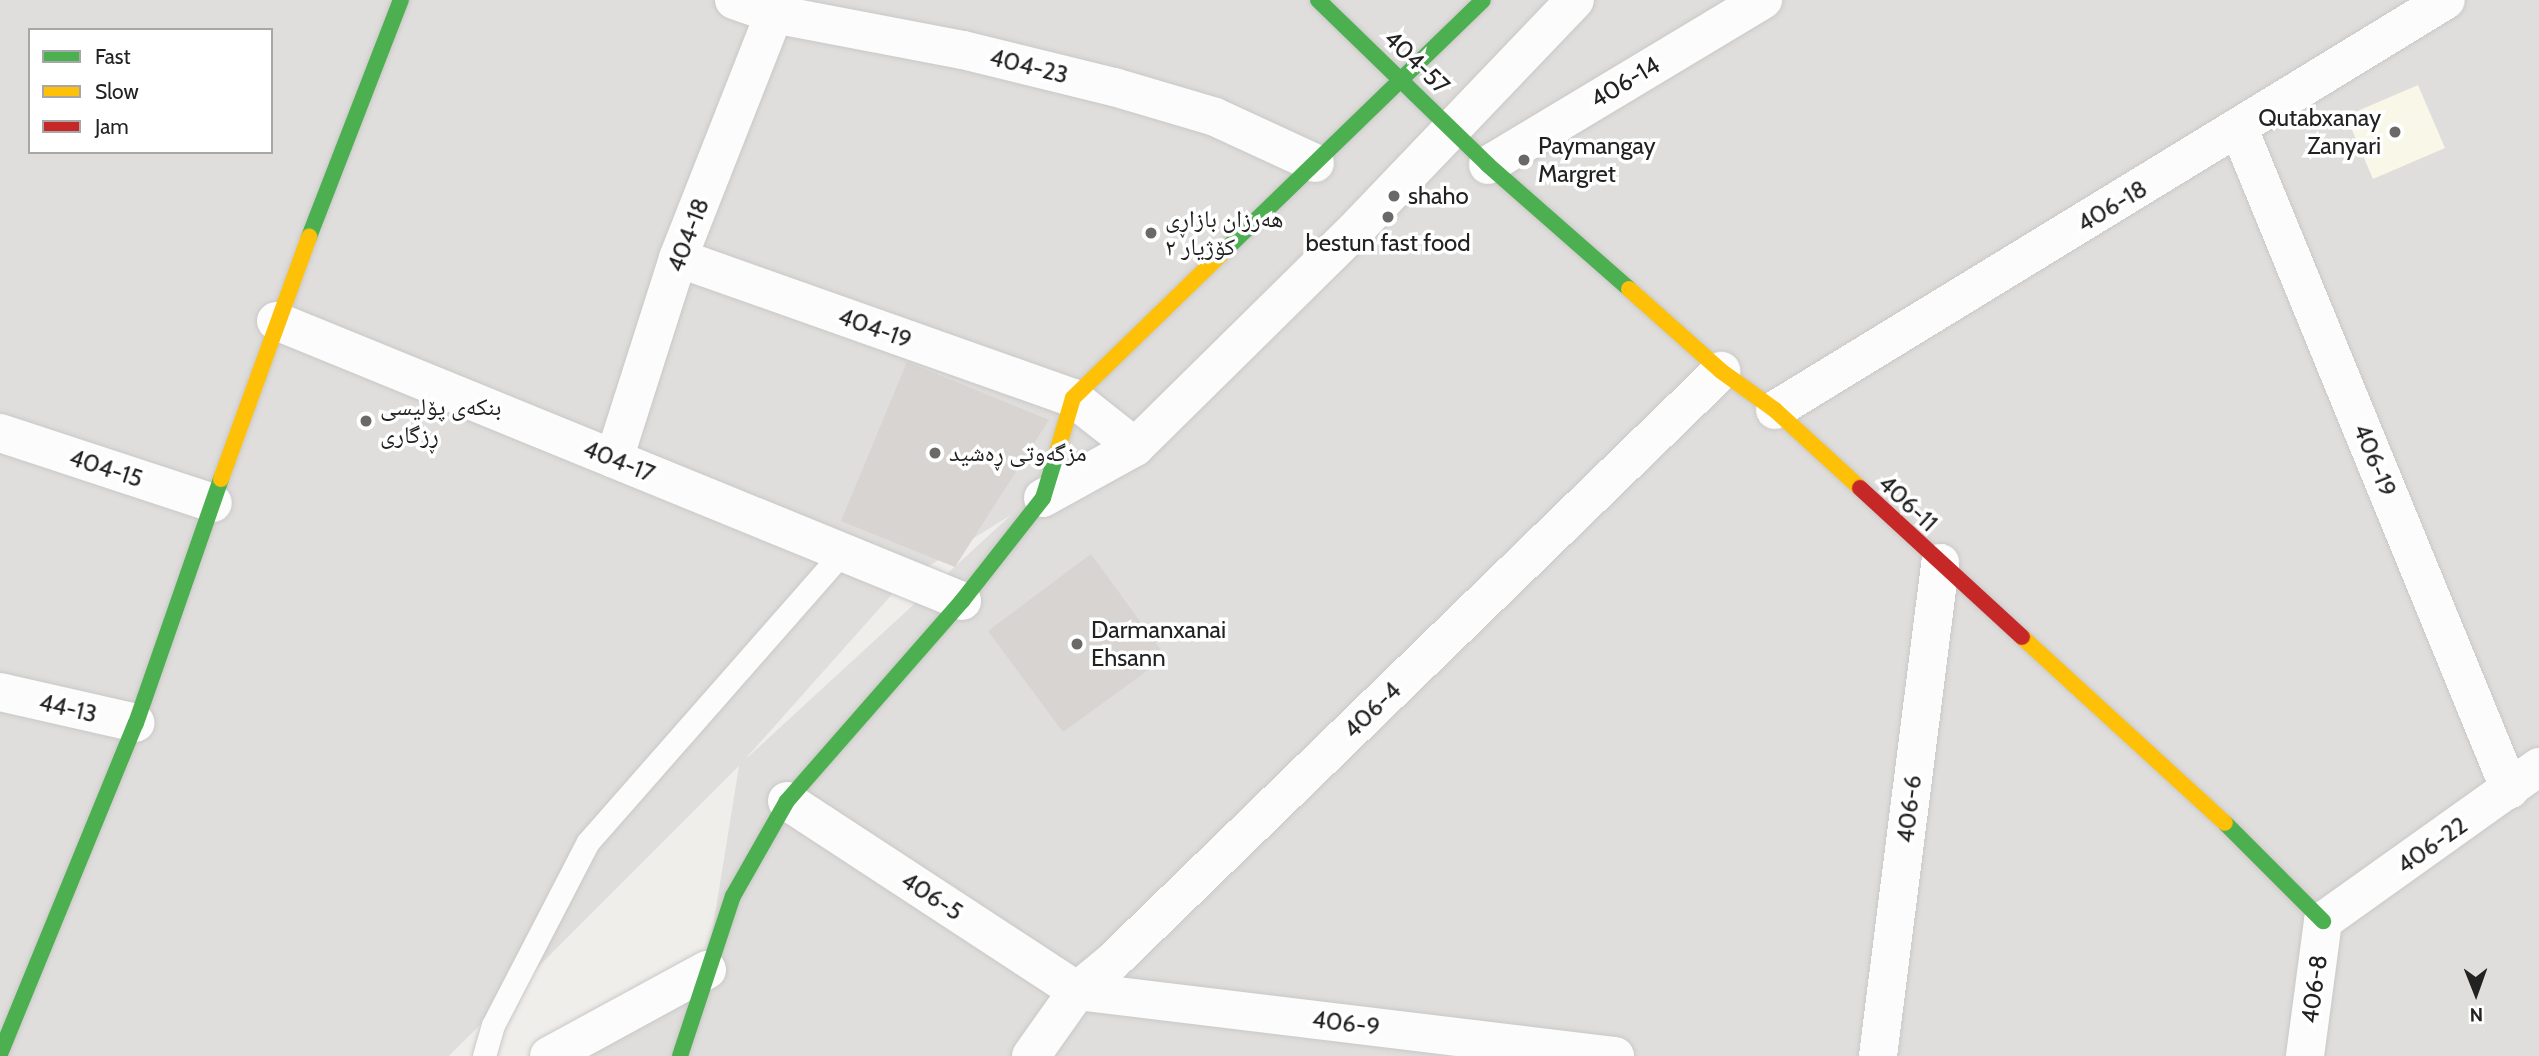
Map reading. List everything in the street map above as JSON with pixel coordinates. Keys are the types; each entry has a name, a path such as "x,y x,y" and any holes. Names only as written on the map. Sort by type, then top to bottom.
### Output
{"street":[{"path":"0,1054 136,723 276,321 401,0"},
{"name":"404-23","path":"734,0 774,14 963,50 1114,87 1215,117 1315,163"},
{"name":"404-57","path":"1318,0 1452,129"},
{"path":"680,1056 733,895 787,801 962,601 1043,498 1073,398 1404,80 1483,0"},
{"path":"1043,498 1135,447 1452,129 1575,0"},
{"name":"406-14","path":"1488,165 1763,0"},
{"name":"406-18","path":"1775,410 2239,129 2446,0"},
{"name":"404-18","path":"614,459 678,258 774,14"},
{"name":"406-11","path":"1452,129 1488,165 1721,371 1775,410 2263,858 2323,921"},
{"name":"406-19","path":"2239,129 2525,779"},
{"name":"404-19","path":"678,258 1073,398 1135,447"},
{"name":"404-17","path":"276,321 962,601"},
{"name":"406-4","path":"1031,1056 1077,991 1112,962 1721,371"},
{"name":"404-15","path":"0,433 213,503"},
{"name":"406-6","path":"1878,1056 1940,563"},
{"name":"44-13","path":"0,692 136,723"},
{"name":"406-22","path":"2323,921 2525,779"},
{"name":"406-5","path":"787,801 1077,991"},
{"name":"406-8","path":"2305,1056 2323,921"},
{"path":"549,1056 707,970"},
{"name":"406-9","path":"1077,991 1615,1056"}],"lane":[{"path":"484,1056 493,1025 588,842 843,552"}],"shaded area":[{"path":"0,0 2539,0 2539,1056 541,1056 706,970 739,766 449,1056 0,1056","holes":["1011,515 748,757 903,582"]},
{"name":"Qutabxanay Zanyari","path":"2418,85 2445,148 2373,179 2346,116"}],"building":[{"path":"907,362 1049,420 955,567 841,521"},
{"name":"Darmanxanai Ehsann","path":"1091,554 1166,657 1063,732 988,631"}],"traffic: fast":[{"path":"309,237 401,0"},
{"path":"1318,0 1488,165 1629,289"},
{"path":"1222,253 1483,0"},
{"path":"680,1056 733,896 787,801 962,601 1043,498 1057,452"},
{"path":"0,1054 136,723 221,479"},
{"path":"2225,823 2323,921"}],"traffic: slow":[{"path":"221,479 309,237"},
{"path":"1057,452 1073,398 1222,253"},
{"path":"1629,289 1721,371 1775,410 1860,488"},
{"path":"2022,637 2225,823"}],"traffic: jam":[{"path":"1860,488 2022,637"}],"place":[{"name":"Qutabxanay Zanyari","path":"2395,132"},
{"name":"Paymangay Margret","path":"1524,160"},
{"name":"shaho","path":"1394,196"},
{"name":"bestun fast food","path":"1388,217"},
{"name":"هەرزان بازاڕی کۆژیار ٢","path":"1151,233"},
{"name":"بنکەی پۆلیسی ڕزگاری","path":"366,421"},
{"name":"مزگەوتی ڕەشید","path":"935,453"},
{"name":"Darmanxanai Ehsann","path":"1077,644"}]}
